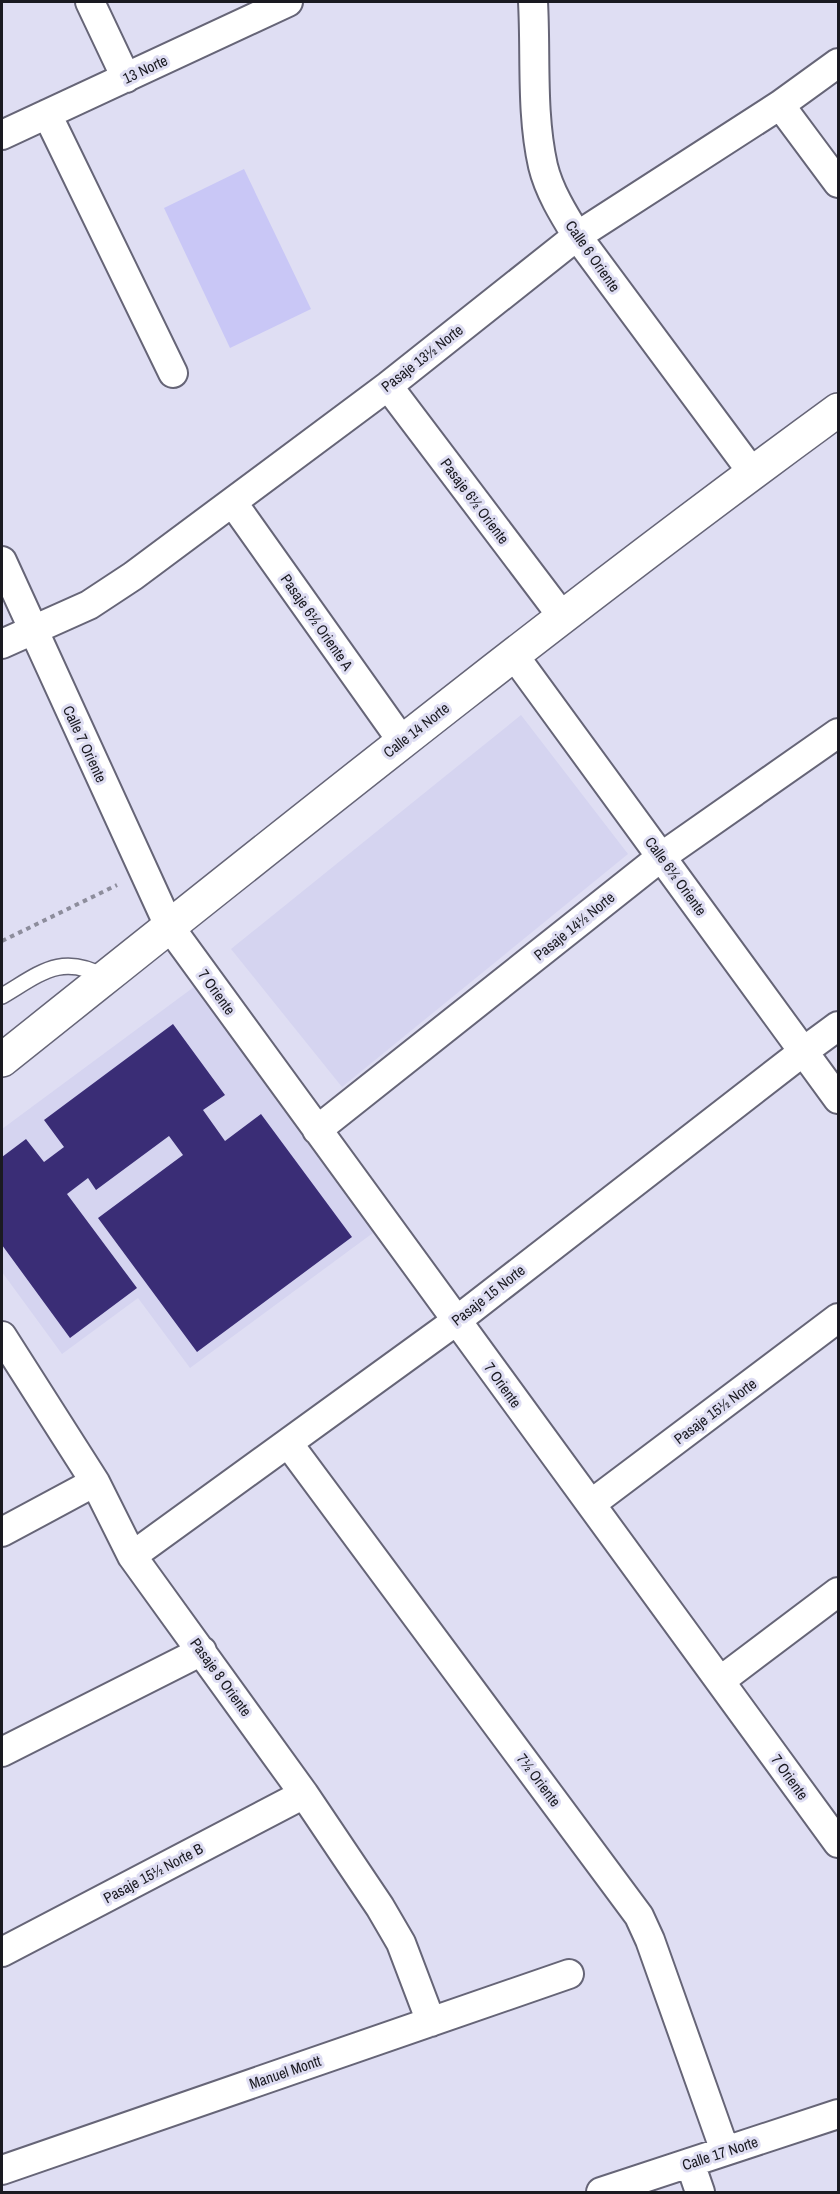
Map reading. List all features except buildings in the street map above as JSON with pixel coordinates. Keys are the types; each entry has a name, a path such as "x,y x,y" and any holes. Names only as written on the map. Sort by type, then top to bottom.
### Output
{"street":[{"path":"90,2 126,78"},
{"name":"13 Norte","path":"2,135 288,2"},
{"name":"Calle 6 Oriente","path":"533,2 536,121 543,168 559,207 577,236 752,472"},
{"name":"Pasaje 13½ Norte","path":"2,644 89,605 106,595 388,386 577,236 780,105 838,63"},
{"path":"780,105 838,183"},
{"path":"47,114 173,373"},
{"name":"Pasaje 6½ Oriente","path":"388,386 562,616"},
{"name":"Calle 14 Norte","path":"2,1060 513,654 752,472 838,410"},
{"name":"Pasaje 6½ Oriente A","path":"233,503 402,741"},
{"name":"Calle 7 Oriente","path":"2,561 169,926"},
{"name":"Calle 6½ Oriente","path":"513,654 838,1099"},
{"name":"Pasaje 14½ Norte","path":"317,1130 662,857 838,733"},
{"name":"7 Oriente","path":"169,926 838,1843"},
{"name":"Pasaje 15 Norte","path":"132,1556 456,1321 838,1026"},
{"name":"Pasaje 15½ Norte","path":"591,1504 838,1318"},
{"name":"Pasaje 8 Oriente","path":"2,1336 95,1482 132,1556 304,1794 401,1943 431,2022"},
{"name":"7½ Oriente","path":"288,1443 639,1916 650,1940 725,2151"},
{"path":"2,1532 95,1482"},
{"path":"720,1681 838,1592"},
{"path":"2,1752 202,1651"},
{"name":"Pasaje 15½ Norte B","path":"2,1952 304,1794"},
{"name":"Manuel Montt","path":"2,2170 569,1974"},
{"name":"Calle 17 Norte","path":"601,2193 838,2114"},
{"path":"690,2163 700,2193"}],"lane":[{"path":"2,996 57,967 82,966 105,977"}],"path":[{"path":"2,941 144,872"}],"shaded area":[{"path":"244,169 311,309 230,348 164,208"},
{"path":"521,715 628,854 342,1087 231,949"},
{"path":"198,984 377,1230 190,1368 138,1298 62,1354 2,1272 2,1129"}]}
